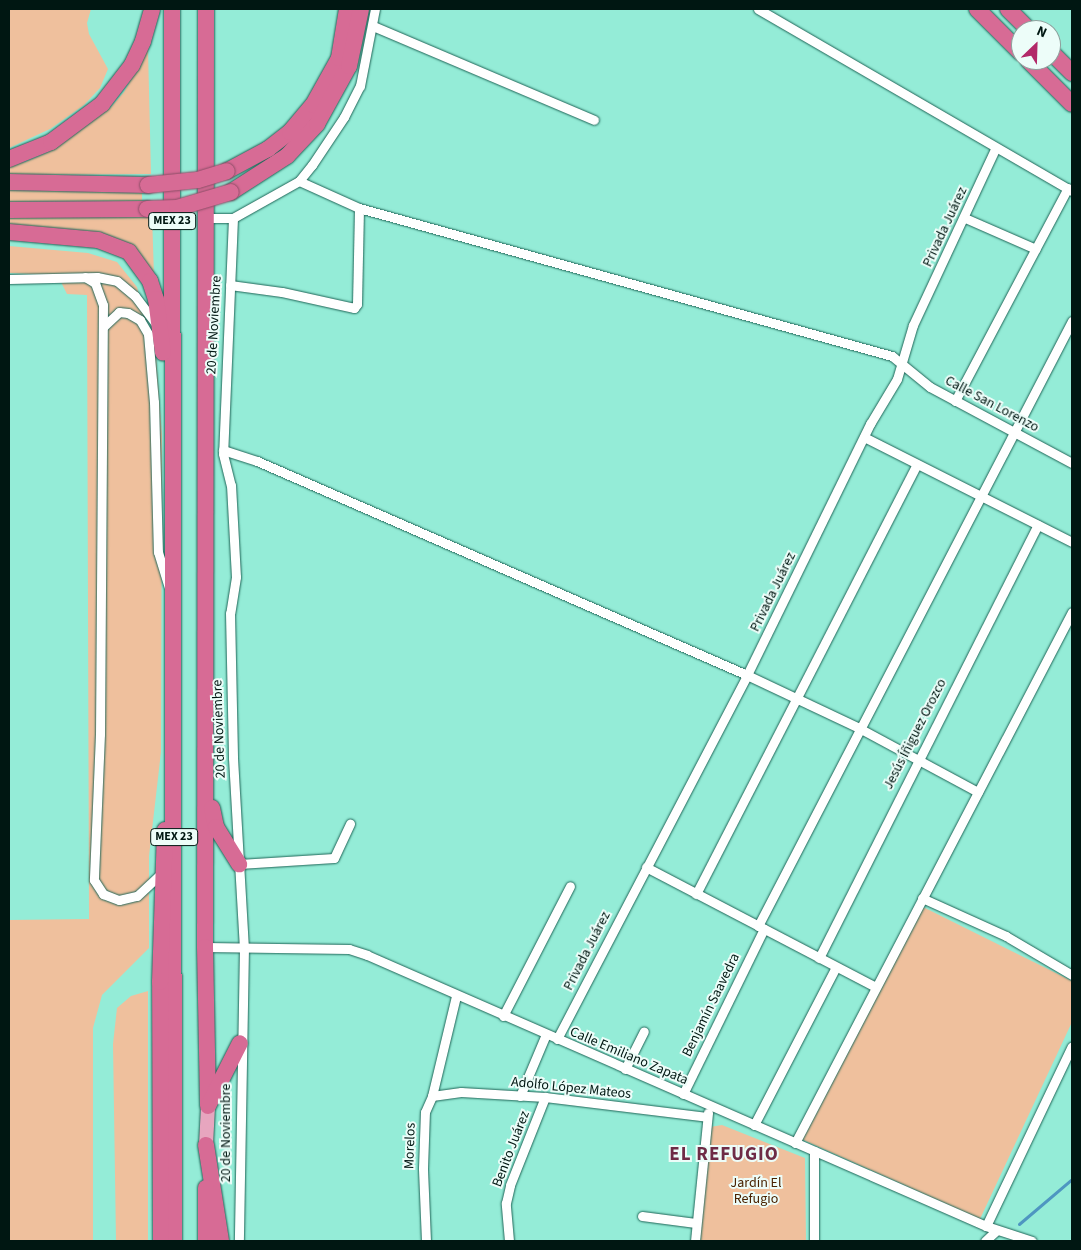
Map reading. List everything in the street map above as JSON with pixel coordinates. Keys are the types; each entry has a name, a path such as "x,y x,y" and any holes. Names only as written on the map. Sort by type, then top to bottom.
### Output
{"highway":[{"path":"9,159 51,142 102,104 132,65 143,41 152,9"},
{"name":"MEX 23","path":"172,9 174,1241"},
{"name":"MEX 23","path":"206,9 205,947 208,1106"},
{"path":"207,39 210,9"},
{"path":"9,182 148,185 198,180 227,171 268,149 290,132 313,105 339,58 347,9"},
{"path":"9,210 147,209 182,206 230,192 287,156 317,124 349,66 361,9"},
{"path":"977,9 1011,43"},
{"path":"1008,9 1020,20"},
{"path":"1061,62 1072,73"},
{"path":"1038,70 1072,104"},
{"path":"9,232 98,240 129,252 150,281 161,330 172,434"},
{"path":"161,1241 162,873 174,753"},
{"path":"206,775 216,827 239,864"},
{"path":"208,1106 240,1043"},
{"path":"206,1146 221,1241"},
{"name":"MEX 23","path":"206,1146 206,1241"}],"main road":[{"name":"MEX 23","path":"206,1146 208,1106"}],"street":[{"path":"207,218 233,218 299,181 330,140 353,101 365,70 375,9"},
{"path":"758,9 873,74 996,149 1070,189 955,401"},
{"path":"373,26 594,120"},
{"name":"Privada Juárez","path":"557,1039 747,675 864,437 903,363 913,325 996,149"},
{"name":"Calle San Lorenzo","path":"299,181 359,208 892,356 903,363 930,387 1071,459"},
{"path":"230,285 282,292 354,308 357,304 359,208"},
{"name":"20 de Noviembre","path":"233,218 223,450 225,470 231,485 236,577 230,613 239,864 244,947 240,1043 238,1241"},
{"path":"965,218 1036,249"},
{"path":"85,276 95,283 100,292 102,327 100,734 94,880 103,894 118,900 137,896 162,873"},
{"path":"9,279 85,276 117,281 134,296 161,330"},
{"path":"102,327 119,312 140,320 148,334 154,402 158,552 162,573 173,597"},
{"name":"Benjamín Saavedra","path":"683,1094 761,927 860,728 981,496 1013,430 1072,321"},
{"path":"864,437 1072,542"},
{"path":"223,450 266,465 747,675 860,728 978,792"},
{"path":"696,894 917,464"},
{"name":"Jesús Íñiguez Orozco","path":"820,958 916,760 1038,525"},
{"path":"795,1143 922,898 1071,618"},
{"path":"239,864 334,858 350,823"},
{"path":"646,867 876,987"},
{"path":"504,1016 570,886"},
{"path":"922,898 1006,936 1072,975"},
{"name":"Calle Emiliano Zapata","path":"205,947 349,949 986,1226 1032,1241"},
{"path":"754,1125 836,966"},
{"name":"Morelos","path":"426,1241 425,1112 432,1096 456,996"},
{"path":"625,1069 644,1031"},
{"path":"520,1096 546,1034"},
{"path":"986,1226 1072,1046"},
{"name":"Adolfo López Mateos","path":"432,1096 462,1092 545,1097 708,1117"},
{"name":"Benito Juárez","path":"509,1241 506,1203 510,1185 545,1097"},
{"path":"695,1241 708,1105"},
{"path":"814,1151 814,1241"},
{"path":"642,1216 696,1223"},
{"path":"985,1241 997,1230"}],"green space":[{"path":"9,9 91,9 87,23 89,34 108,69 100,88 84,105 50,129 9,148"},
{"path":"148,49 151,174 9,175 9,164 25,162 48,152 110,108 124,92"},
{"path":"9,187 142,187 142,201 9,202"},
{"path":"9,214 152,214 154,276 143,259 9,226"},
{"path":"9,246 88,253 117,262 137,287 156,356 162,435 161,752 149,856 149,948 102,995 93,1028 93,1241 9,1241 9,920 89,919 87,295 67,294 60,280 53,275 9,273"},
{"path":"923,907 1072,981 1072,1022 980,1219 801,1139"},
{"path":"148,991 148,1241 116,1241 113,1044 117,1008 131,996"},
{"name":"Jardín El Refugio","path":"722,1125 805,1158 806,1241 700,1241 710,1127"}],"waterway":[{"path":"1019,1224 1072,1179"}],"district":[{"name":"EL REFUGIO","path":"724,1155"}]}
